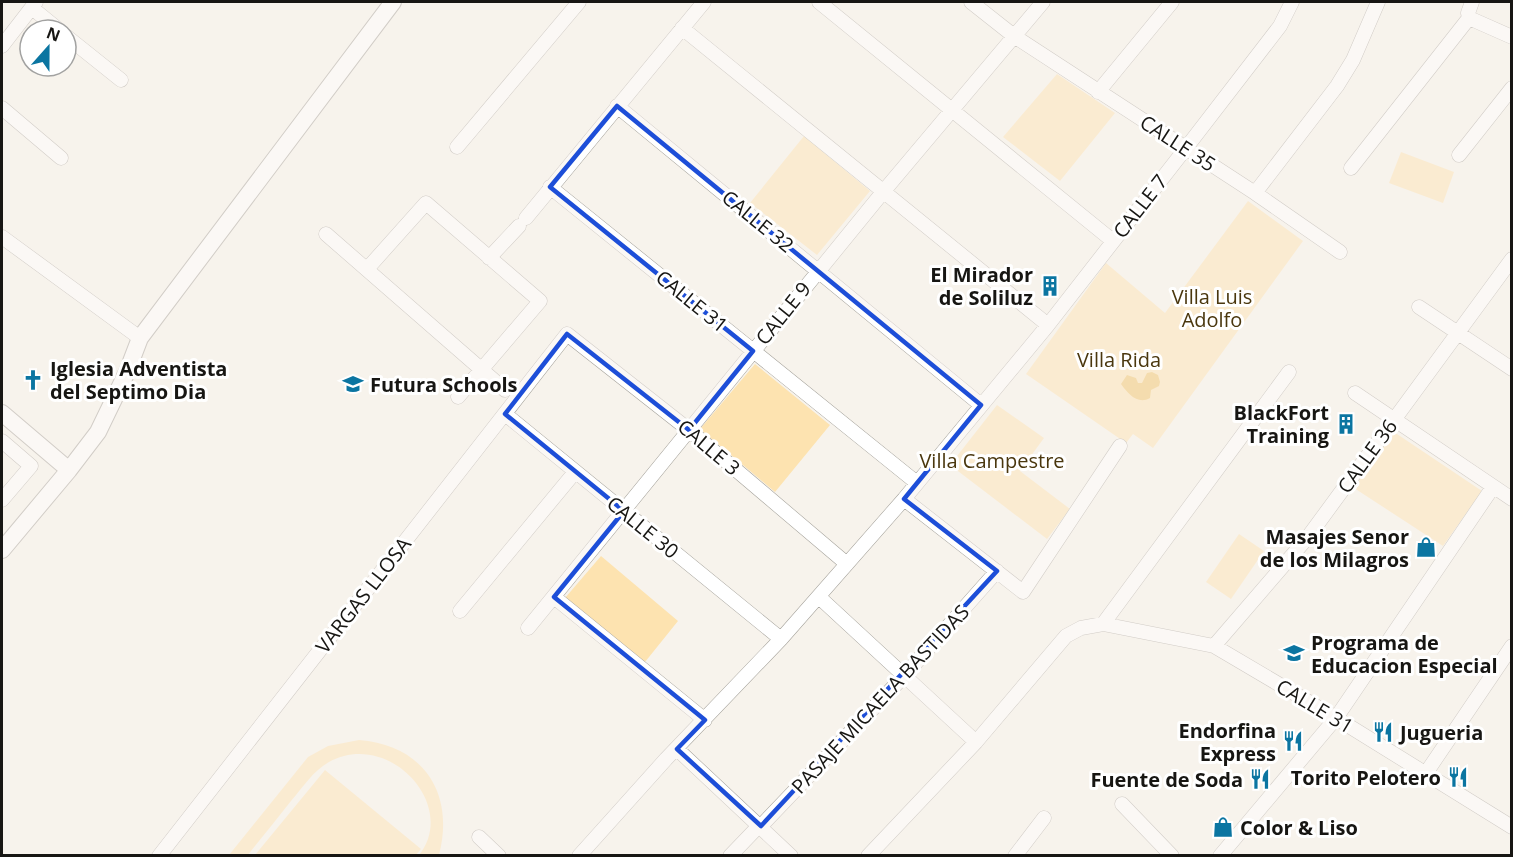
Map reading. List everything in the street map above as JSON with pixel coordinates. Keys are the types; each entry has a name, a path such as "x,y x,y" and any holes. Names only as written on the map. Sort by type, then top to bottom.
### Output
{"street":[{"path":"2,550 98,432 141,338 393,2"},
{"path":"457,147 579,2"},
{"path":"489,258 522,222 704,2"},
{"path":"819,2 1113,241"},
{"name":"CALLE 35","path":"971,2 1014,36 1255,192 1340,252"},
{"name":"CALLE 9","path":"528,628 818,271 1043,2"},
{"path":"1098,92 1172,2"},
{"name":"CALLE 7","path":"579,855 781,639 904,499 1048,324 1186,148 1280,26 1292,2"},
{"path":"1255,192 1338,86 1353,60 1378,2"},
{"path":"1351,168 1469,18 1468,13 1472,2"},
{"path":"2,45 34,5 47,18"},
{"path":"1469,18 1512,37"},
{"path":"682,28 1048,324"},
{"path":"78,46 121,80"},
{"path":"1460,155 1512,88"},
{"name":"CALLE 32","path":"617,106 981,405"},
{"path":"2,108 61,158"},
{"name":"CALLE 31","path":"550,187 917,483"},
{"path":"367,269 426,203 540,301 458,397"},
{"path":"326,234 505,390"},
{"path":"2,237 141,338"},
{"name":"CALLE 36","path":"1214,646 1308,537 1512,259"},
{"path":"1419,307 1512,369"},
{"name":"VARGAS LLOSA","path":"159,855 567,334"},
{"name":"CALLE 3","path":"567,334 689,430 847,564"},
{"path":"868,855 976,742 1066,636 1081,628 1103,624 1289,372"},
{"path":"1355,393 1512,499"},
{"path":"2,413 69,470"},
{"name":"CALLE 30","path":"505,414 781,639"},
{"path":"2,441 31,466 2,500"},
{"path":"904,499 1023,592 1120,446"},
{"path":"460,611 574,472"},
{"path":"1220,855 1336,718 1493,487"},
{"name":"PASAJE MICAELA BASTIDAS","path":"730,855 904,676 997,571"},
{"path":"554,597 705,720"},
{"path":"819,597 976,742"},
{"name":"CALLE 31","path":"1103,624 1214,646 1512,827"},
{"path":"1425,773 1512,646"},
{"path":"677,749 758,828 791,855"},
{"path":"1122,804 1172,855"},
{"path":"1015,855 1044,818"},
{"path":"479,837 499,855"}],"highlighted area":[{"path":"617,106 981,405 904,499 997,571 761,826 677,749 705,720 554,597 624,511 505,414 567,334 689,430 753,351 550,187"}],"green space":[{"path":"1057,74 1115,113 1060,181 1003,137"},
{"path":"804,136 870,191 817,255 750,203"},
{"path":"1401,152 1454,172 1443,203 1389,183"},
{"name":"Villa Rida","path":"1248,201 1303,241 1153,448 1133,434 1126,443 1026,374 1106,263 1165,313"},
{"path":"755,364 830,425 775,492 700,429"},
{"name":"Villa Campestre","path":"997,405 1044,438 1020,471 1070,509 1047,539 950,465"},
{"path":"1394,432 1482,491 1443,546 1354,488"},
{"path":"1239,534 1264,551 1231,599 1206,582"},
{"path":"601,556 678,621 645,662 565,598"},
{"path":"359,740 382,744 401,752 417,762 429,776 438,793 442,812 443,833 439,855 419,855 429,835 430,815 424,795 411,777 394,764 374,756 351,754 329,762 313,775 248,855 229,855 308,757 328,746"},
{"path":"325,770 421,849 416,855 255,855"}],"shaded area":[{"path":"1152,372 1158,375 1160,382 1159,386 1151,390 1150,398 1146,400 1137,399 1121,384 1127,375 1136,378 1138,383 1142,383 1147,373"}],"place":[{"name":"El Mirador de Soliluz","path":"1050,286"},
{"name":"Iglesia Adventista del Septimo Dia","path":"33,380"},
{"name":"Futura Schools","path":"353,384"},
{"name":"BlackFort Training","path":"1346,424"},
{"name":"Masajes Senor de los Milagros","path":"1426,547"},
{"name":"Programa de Educacion Especial","path":"1294,653"},
{"name":"Jugueria","path":"1383,732"},
{"name":"Endorfina Express","path":"1293,741"},
{"name":"Torito Pelotero","path":"1458,777"},
{"name":"Fuente de Soda","path":"1260,779"},
{"name":"Color & Liso","path":"1223,827"}],"park label":[{"name":"Villa Luis Adolfo","path":"1212,308"}]}
